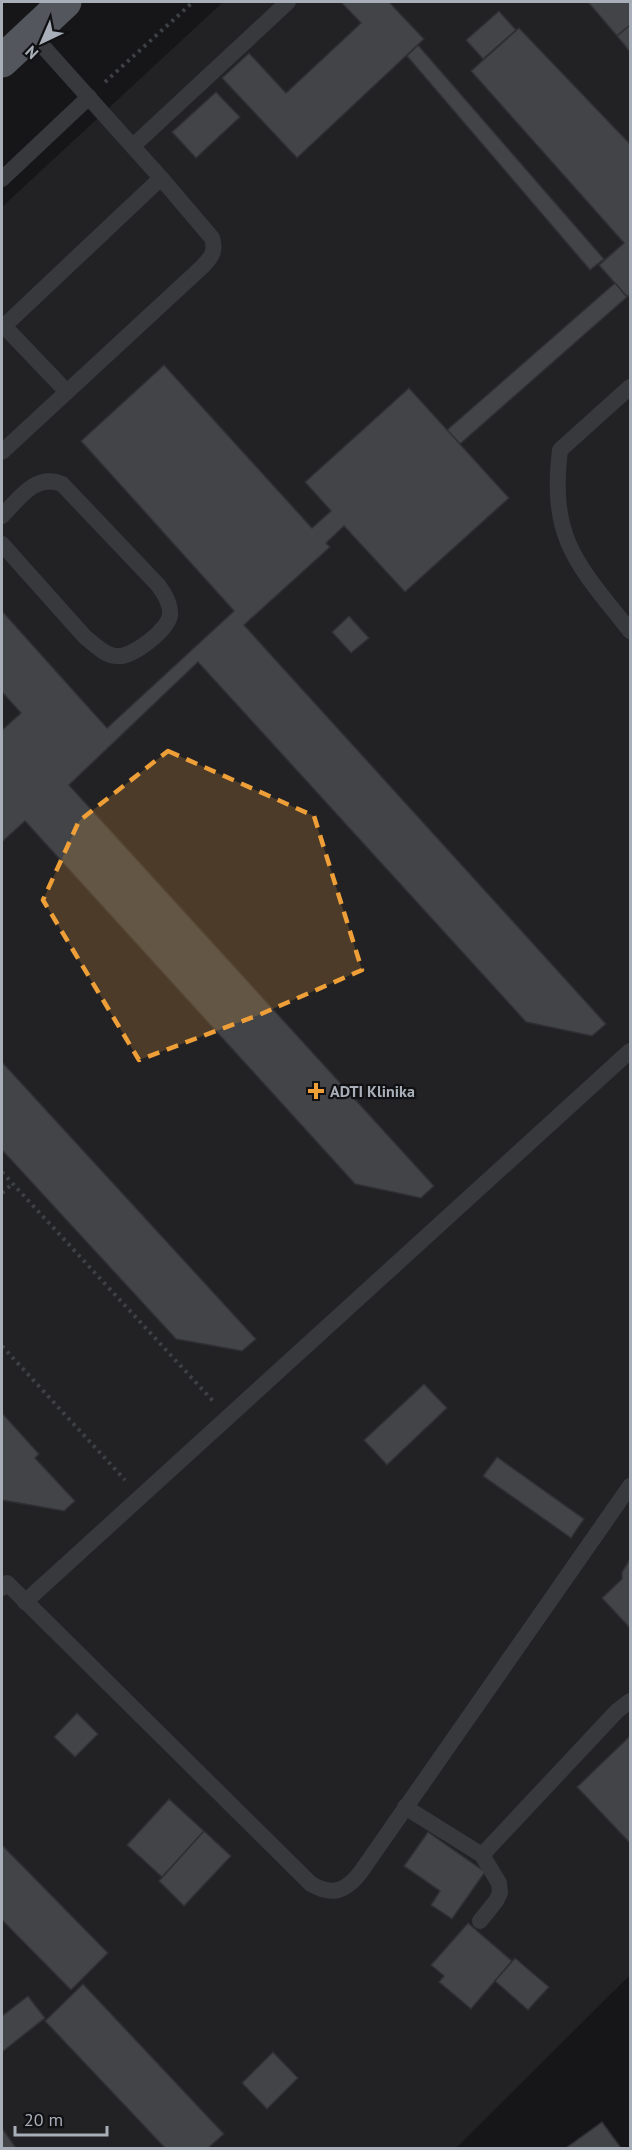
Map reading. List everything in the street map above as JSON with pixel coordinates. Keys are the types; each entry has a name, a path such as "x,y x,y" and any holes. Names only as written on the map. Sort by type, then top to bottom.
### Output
{"main road":[{"path":"2,61 65,2"}],"lane":[{"path":"133,146 288,2"},
{"path":"2,452 202,267 213,255 215,248 212,238 161,178 31,33"},
{"path":"2,179 89,97"},
{"path":"67,392 3,327 161,178"},
{"path":"630,387 560,450 557,478 559,514 566,542 580,568 630,631"},
{"path":"2,516 34,485 43,481 62,484 158,585 169,604 170,617 142,647 129,655 116,657 101,650 86,637 2,544"},
{"path":"26,1602 630,1051"},
{"path":"2,1588 7,1583 310,1884 322,1891 335,1891 353,1882 630,1486"},
{"path":"482,1855 617,1711 630,1701"},
{"path":"405,1807 482,1855 499,1883 500,1893 480,1922"}],"path":[{"path":"89,97 193,2"},
{"path":"2,1172 228,1417"},
{"path":"2,1193 12,1184"},
{"path":"2,1346 140,1496"}],"highlighted area":[{"path":"168,751 314,816 362,970 261,1014 139,1060 43,900 79,821"}],"shaded area":[{"name":"ADTI Klinika","path":"223,2 630,2 630,1975 456,2148 2,2148 2,207"}],"building":[{"path":"341,2 389,2 424,39 297,158 222,78 249,53 286,93 361,23"},
{"path":"588,2 630,2 630,25 617,36"},
{"path":"499,11 516,30 483,59 466,40"},
{"path":"630,25 630,52 617,36"},
{"path":"519,28 630,144 630,294 627,297 599,265 624,243 471,71"},
{"path":"418,45 604,259 590,270 407,56"},
{"path":"216,92 240,117 196,158 172,132"},
{"path":"615,283 627,297 460,444 447,430"},
{"path":"164,365 312,528 331,511 305,482 409,388 509,498 405,592 344,526 326,543 330,547 244,625 606,1024 592,1036 526,1022 198,662 69,785 434,1186 421,1198 355,1184 25,821 2,842 2,730 21,713 2,692 2,611 107,728 234,611 81,441"},
{"path":"349,616 369,638 351,653 332,632"},
{"path":"2,1062 256,1339 242,1351 176,1339 2,1150"},
{"path":"424,1384 447,1408 387,1465 364,1440"},
{"path":"2,1413 39,1454 35,1458 75,1501 64,1511 2,1500"},
{"path":"497,1457 584,1519 571,1538 483,1476"},
{"path":"630,1559 630,1628 602,1598 622,1579 622,1572"},
{"path":"77,1713 98,1734 75,1757 54,1737"},
{"path":"630,1736 630,1843 577,1787"},
{"path":"169,1799 204,1831 162,1877 127,1845"},
{"path":"204,1831 231,1856 184,1906 159,1881"},
{"path":"428,1832 485,1872 452,1919 431,1905 440,1891 404,1866"},
{"path":"2,1845 108,1953 71,1990 2,1920"},
{"path":"468,1923 512,1961 471,2009 439,1982 444,1976 431,1965"},
{"path":"515,1958 549,1987 528,2010 495,1981"},
{"path":"83,1984 224,2134 208,2148 165,2148 45,2021"},
{"path":"28,1996 45,2018 2,2052 2,2016"},
{"path":"273,2052 298,2078 267,2109 242,2083"},
{"path":"602,2122 621,2148 566,2148"},
{"path":"2,2128 16,2148 2,2148"}],"place":[{"name":"ADTI Klinika","path":"316,1091"}]}
